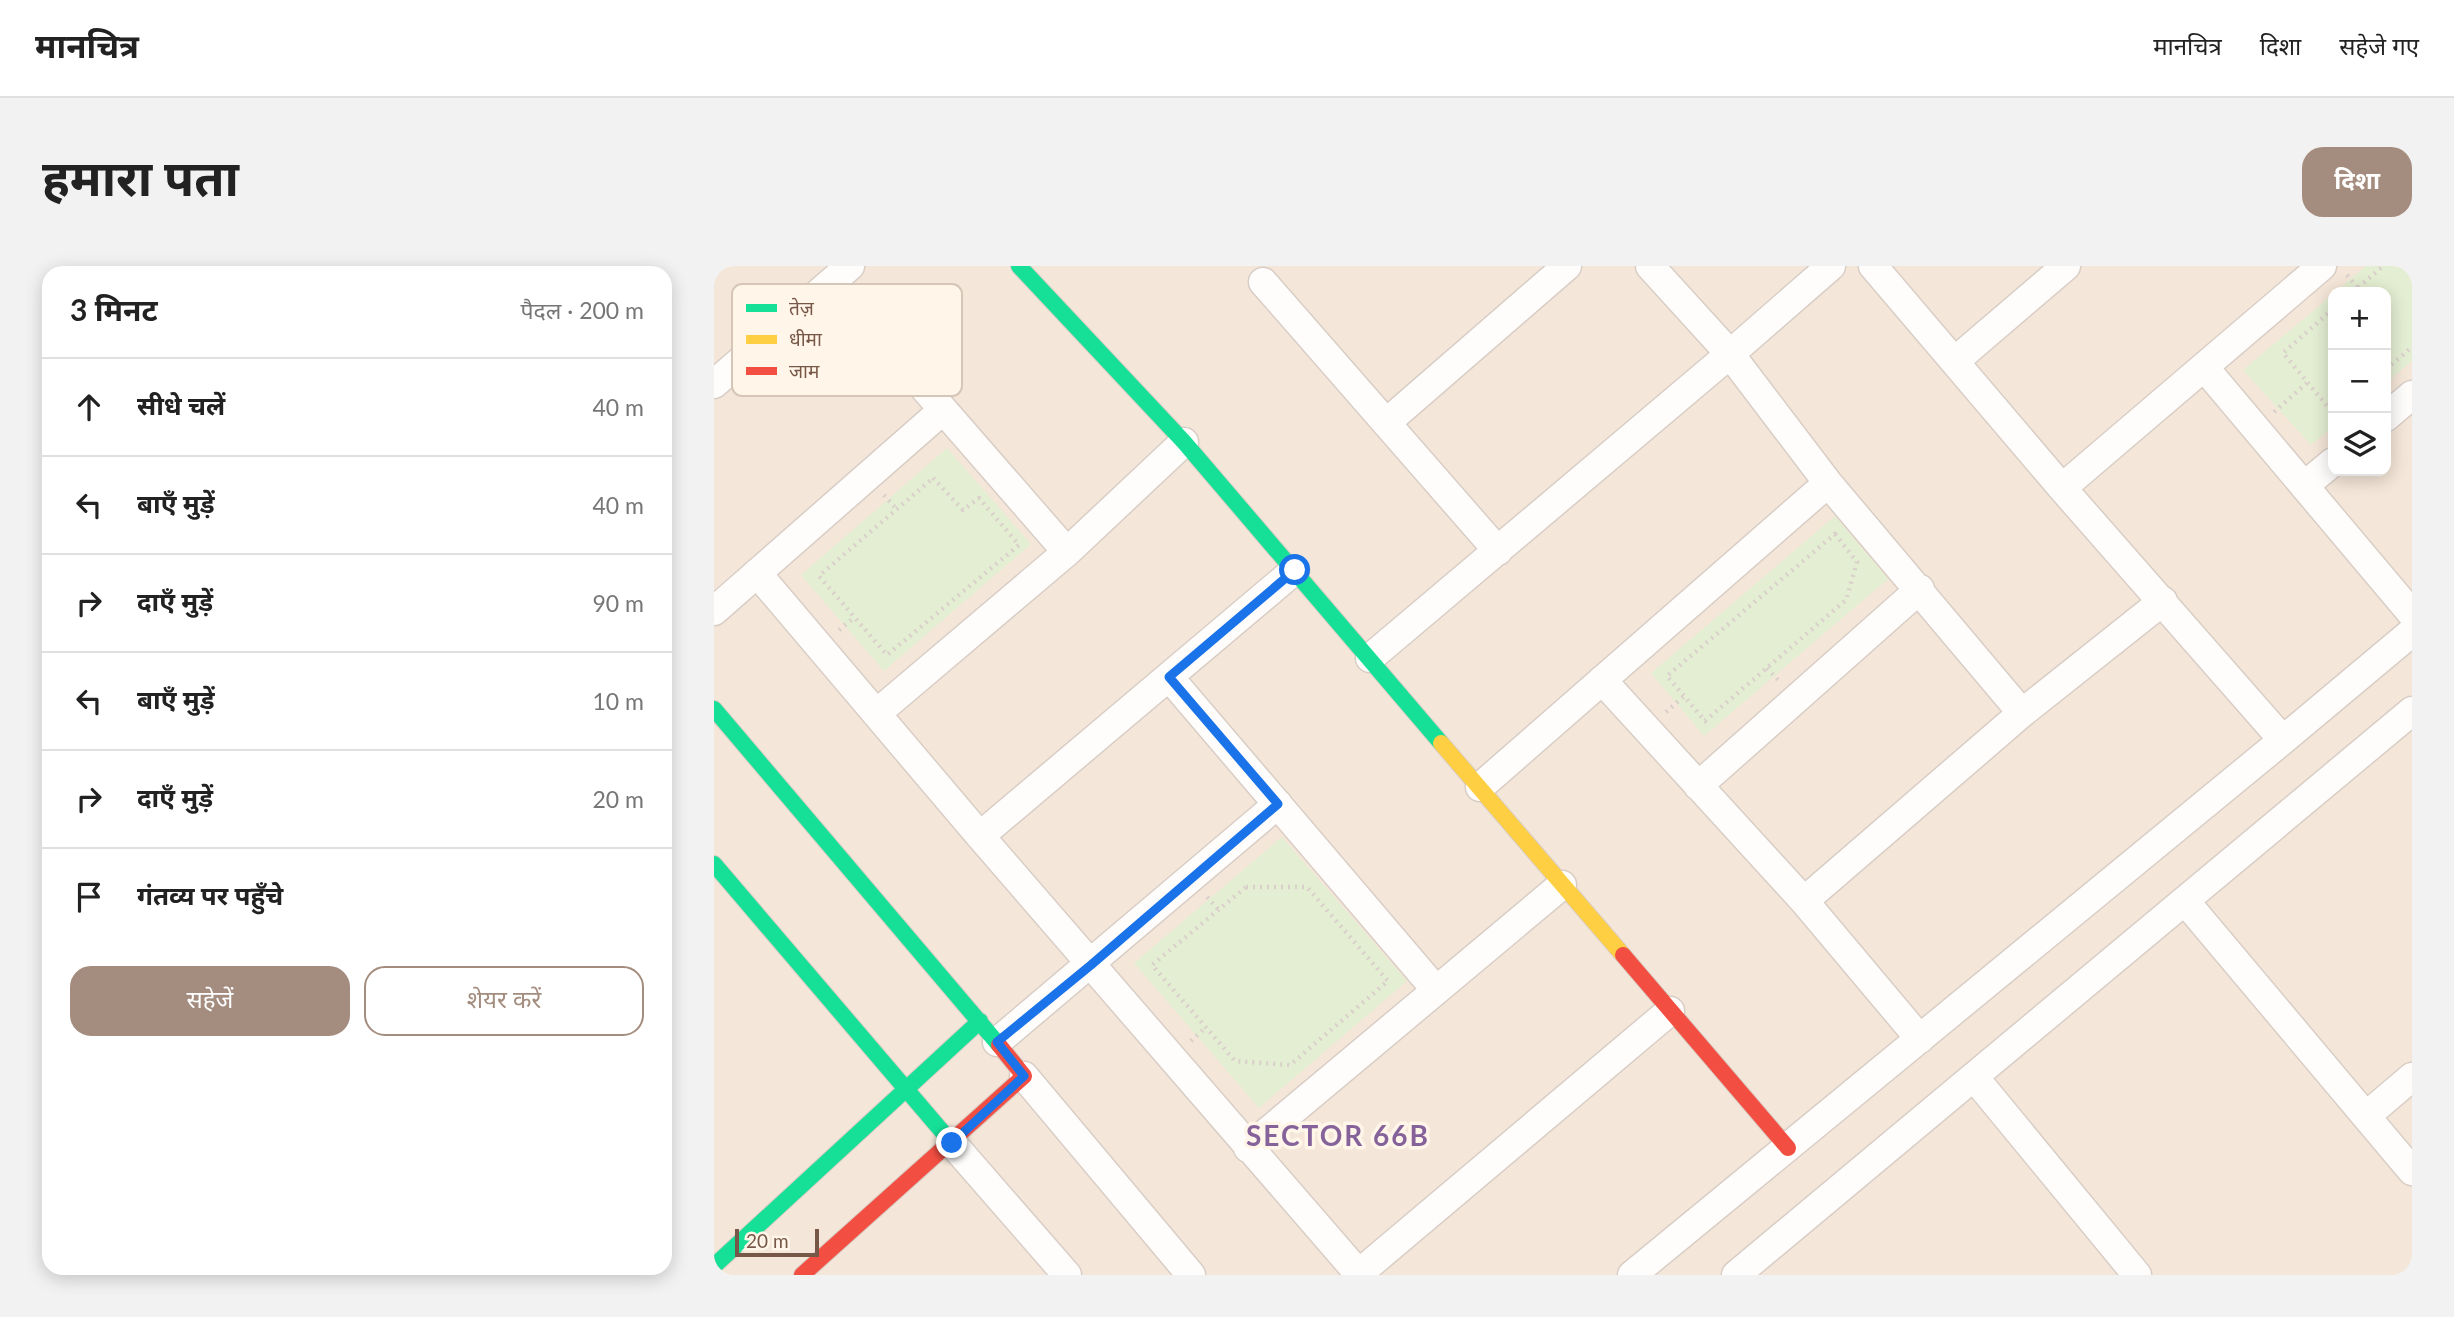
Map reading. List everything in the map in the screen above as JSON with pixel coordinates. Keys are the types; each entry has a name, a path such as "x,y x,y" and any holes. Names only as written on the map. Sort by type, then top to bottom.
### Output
{"street":[{"path":"1019,266 1184,442 1788,1148"},
{"path":"1386,423 1567,266"},
{"path":"1650,266 1730,355 1828,483 2022,713"},
{"path":"1370,658 1730,355 1830,266"},
{"path":"1873,266 2062,488 2283,740"},
{"path":"1955,361 2066,266"},
{"path":"2062,488 2322,266"},
{"path":"1263,282 1498,551"},
{"path":"714,384 732,368"},
{"path":"2204,368 2412,614"},
{"path":"2391,413 2412,395"},
{"path":"932,396 1067,552"},
{"path":"714,611 943,410"},
{"path":"877,713 1067,552 1184,442"},
{"path":"2304,486 2328,466"},
{"path":"1480,787 1828,483"},
{"path":"980,836 1295,570"},
{"path":"757,573 1358,1274 1670,1011"},
{"path":"1698,786 1920,589"},
{"path":"1804,901 2022,713 2163,601"},
{"path":"1632,1275 2412,632"},
{"path":"1169,677 1436,990"},
{"path":"1602,680 1804,901 1920,1039"},
{"path":"714,709 1191,1275"},
{"path":"1737,1275 2412,711"},
{"path":"714,1266 907,1090 988,1032 1091,965 1278,804"},
{"path":"714,864 1067,1275"},
{"path":"1248,1148 1562,885"},
{"path":"2185,901 2412,1171"},
{"path":"802,1275 1024,1076"},
{"path":"1974,1077 2137,1275"},
{"path":"2366,1116 2412,1077"}],"path":[{"path":"2359,287 2383,266"},
{"path":"2328,313 2283,353 2328,407"},
{"path":"2391,365 2412,347"},
{"path":"2255,428 2308,382"},
{"path":"933,478 963,510 979,498 1019,545 887,655 819,576 933,478"},
{"path":"1835,534 1857,562 1846,600 1705,721 1667,676 1835,534"},
{"path":"1245,887 1307,887 1388,981 1290,1065 1235,1061 1152,965 1245,887"}],"shaded area":[{"path":"714,266 2412,266 2412,1275 714,1275"}],"green space":[{"path":"2366,266 2412,266 2412,361 2391,379 2391,287 2341,287"},
{"path":"2328,298 2328,431 2311,445 2243,370"},
{"path":"947,448 1031,544 884,671 801,575"},
{"path":"1835,516 1888,579 1704,736 1651,673"},
{"path":"1282,837 1407,981 1259,1108 1134,963"}],"traffic: fast":[{"path":"1019,266 1184,442 1441,743"},
{"path":"714,709 999,1045"},
{"path":"714,864 952,1143"},
{"path":"714,1266 980,1021"}],"traffic: slow":[{"path":"1441,743 1623,955"}],"traffic: jam":[{"path":"1623,955 1788,1148"},
{"path":"802,1275 1024,1076 999,1045"}],"district":[{"name":"SECTOR 66B","path":"1338,1136"}],"route":[{"path":"952,1143 1024,1076 997,1042 1278,804 1169,677 1295,570"}]}
